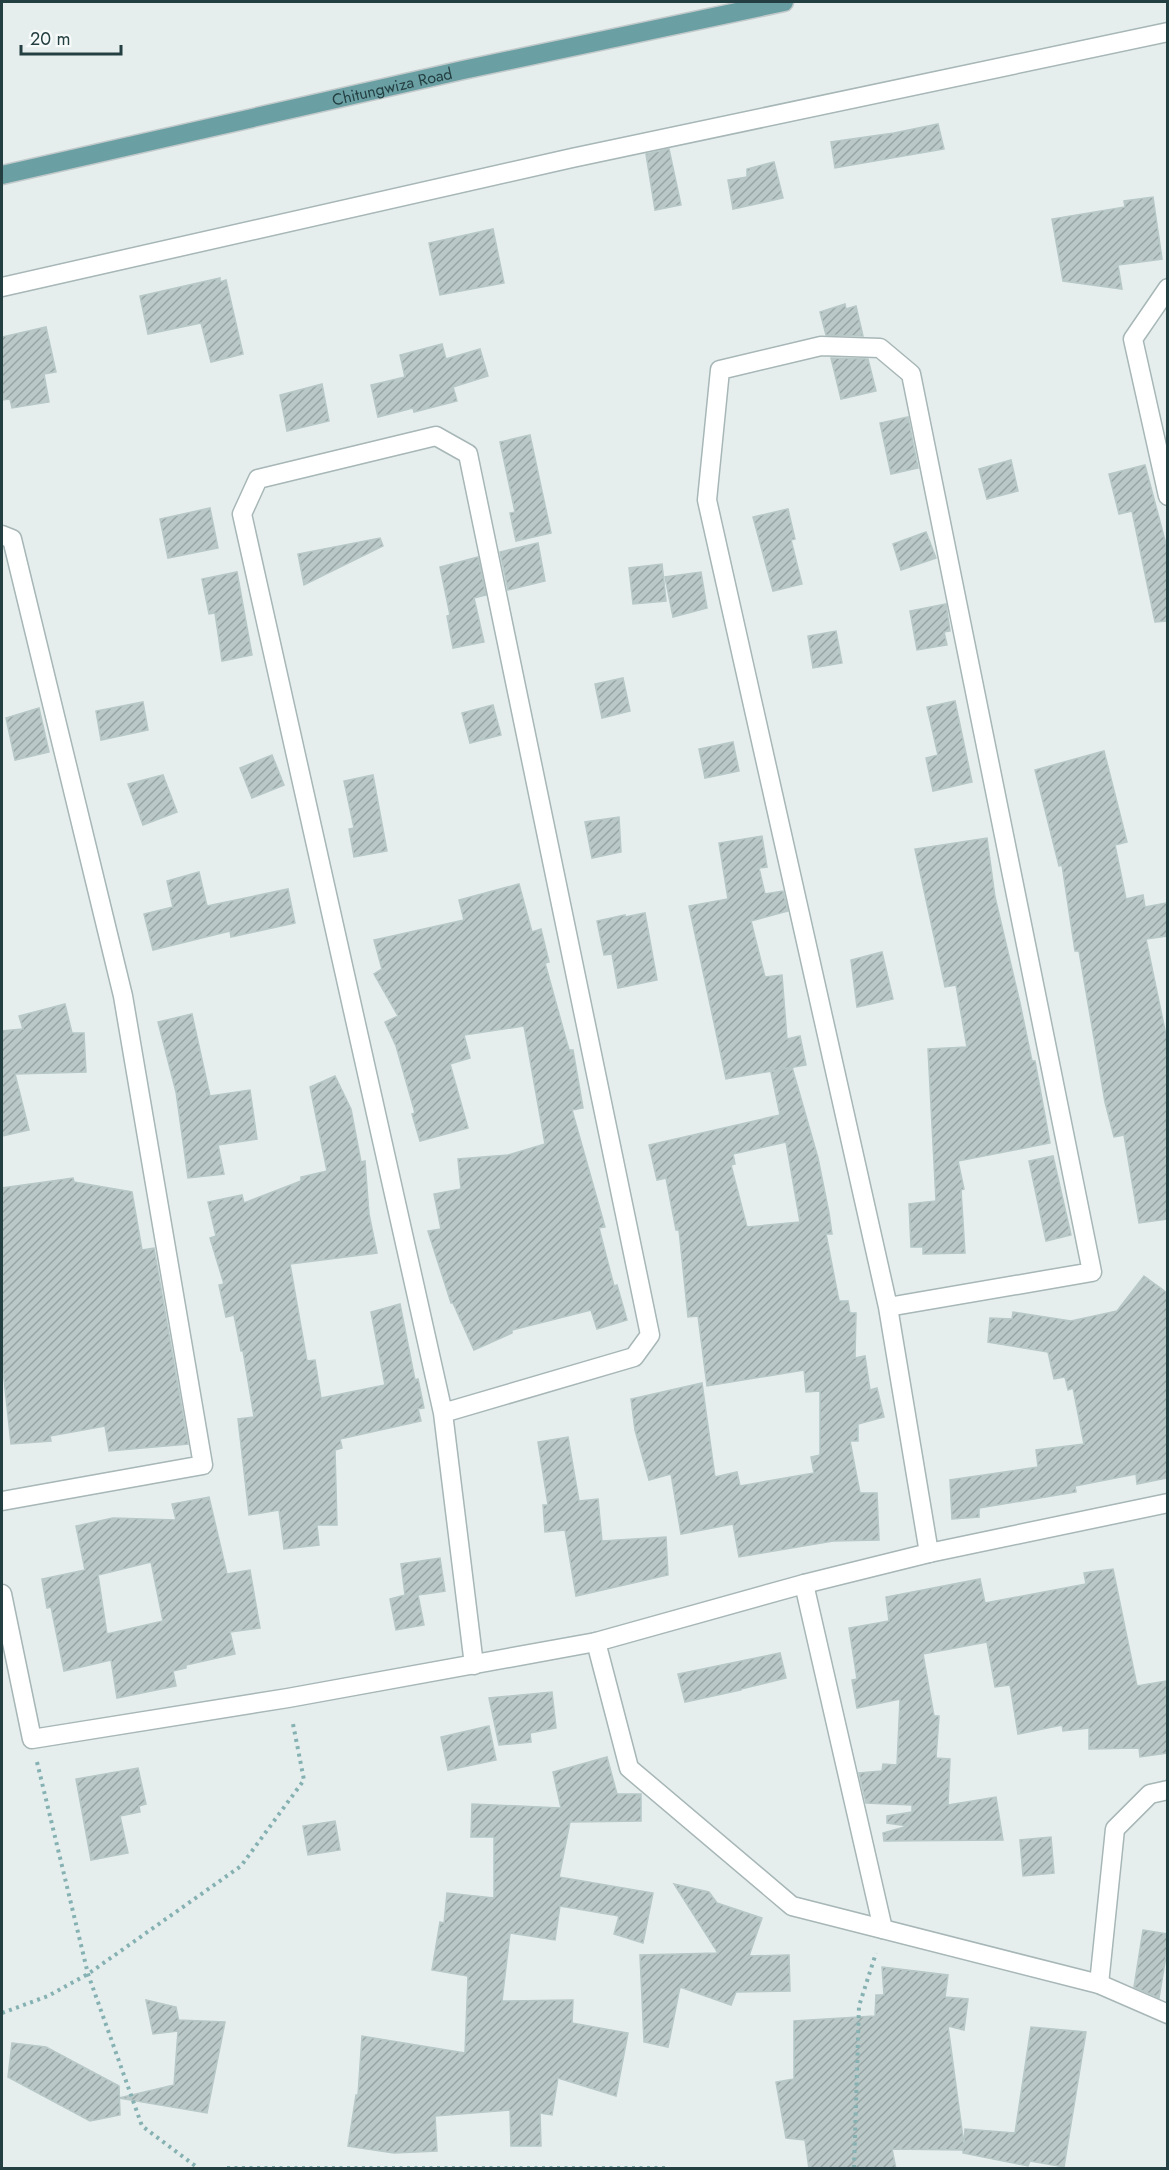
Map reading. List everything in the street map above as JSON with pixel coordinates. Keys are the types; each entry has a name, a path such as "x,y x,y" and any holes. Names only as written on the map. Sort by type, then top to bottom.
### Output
{"main road":[{"name":"Chitungwiza Road","path":"2,176 463,70 784,2"}],"street":[{"path":"2,287 572,158 1167,32"},
{"path":"1167,288 1133,339 1167,496"},
{"path":"888,1307 1092,1272 911,374 880,348 821,346 720,370 707,500 888,1307 929,1553"},
{"path":"443,1413 634,1357 650,1335 468,454 436,436 258,479 242,514 443,1413 474,1665"},
{"path":"2,535 12,539 123,996 202,1465 2,1501"},
{"path":"2,1593 32,1739 288,1698 596,1642 804,1584 929,1553 1167,1503"},
{"path":"804,1584 883,1929"},
{"path":"596,1642 629,1768 792,1906 1099,1984 1167,2014"},
{"path":"1099,1984 1114,1829 1150,1794 1167,1790"}],"path":[{"path":"2,2013 48,1996 88,1974 241,1866 304,1780 288,1698"},
{"path":"32,1739 88,1974 142,2126 198,2169"},
{"path":"854,2169 859,2006 883,1929"},
{"path":"227,2169 667,2169"}],"building":[{"path":"938,124 944,149 835,168 831,142"},
{"path":"669,149 681,205 655,210 646,154"},
{"path":"774,162 783,198 733,209 728,180 747,177 747,169"},
{"path":"1153,197 1162,259 1118,265 1122,289 1063,281 1052,219 1125,207 1124,201"},
{"path":"493,229 504,283 440,295 429,243"},
{"path":"220,278 220,282 226,280 243,354 211,362 201,323 148,334 140,296"},
{"path":"845,304 846,309 856,306 863,336 826,335 820,312"},
{"path":"46,327 56,372 44,374 49,402 12,408 10,399 2,400 2,337"},
{"path":"442,344 446,359 480,349 488,376 453,387 457,401 414,412 413,408 378,417 371,385 405,377 400,355"},
{"path":"831,358 868,359 876,391 841,399"},
{"path":"322,384 329,421 287,431 280,395"},
{"path":"908,417 918,468 891,474 880,423"},
{"path":"530,435 551,533 516,541 510,513 515,512 500,442"},
{"path":"1011,460 1018,491 987,499 979,469"},
{"path":"1145,465 1167,548 1167,621 1155,622 1132,511 1119,514 1109,474"},
{"path":"210,508 218,548 168,558 160,519"},
{"path":"788,509 795,539 791,540 802,584 773,591 753,517"},
{"path":"926,532 936,558 901,570 893,544"},
{"path":"380,538 383,546 304,585 298,554"},
{"path":"538,543 545,581 508,590 500,552"},
{"path":"478,557 486,595 474,598 484,642 453,648 447,616 450,615 440,567"},
{"path":"662,564 666,601 633,604 629,568"},
{"path":"237,572 252,655 222,661 215,613 209,614 202,579"},
{"path":"701,572 707,608 673,617 665,577"},
{"path":"946,604 950,631 944,632 947,645 917,650 910,611"},
{"path":"836,631 842,663 813,668 808,636"},
{"path":"623,678 630,711 602,718 595,684"},
{"path":"955,701 972,782 933,791 926,758 938,755 927,707"},
{"path":"143,702 148,730 101,740 96,711"},
{"path":"493,705 501,735 470,743 462,713"},
{"path":"39,708 49,752 15,760 6,718"},
{"path":"733,742 739,771 705,778 699,749"},
{"path":"1104,751 1127,842 1115,845 1126,899 1143,895 1145,907 1167,903 1167,936 1146,939 1167,1040 1167,1219 1139,1223 1124,1135 1114,1137 1105,1102 1079,951 1075,951 1062,865 1059,866 1035,770"},
{"path":"272,755 284,785 252,798 240,768"},
{"path":"163,775 177,812 143,825 128,784"},
{"path":"373,775 387,851 354,857 349,829 354,828 344,781"},
{"path":"619,817 621,852 592,858 585,822"},
{"path":"762,836 767,867 759,868 765,894 783,891 788,911 751,921 765,977 782,975 787,1039 800,1036 806,1065 726,1079 689,906 728,899 719,843"},
{"path":"987,838 995,897 1032,1061 1035,1061 1050,1143 958,1161 964,1189 961,1190 965,1253 923,1254 923,1247 911,1247 909,1204 936,1201 928,1049 967,1047 956,985 945,987 915,849"},
{"path":"199,872 207,906 288,889 295,923 231,937 230,931 153,950 144,914 173,907 167,881"},
{"path":"519,884 532,932 541,929 549,962 545,963 569,1050 573,1050 583,1108 572,1110 605,1227 599,1228 614,1286 617,1285 627,1320 597,1329 591,1310 512,1330 512,1333 474,1350 451,1303 428,1231 441,1229 434,1194 461,1189 458,1159 508,1155 545,1144 524,1026 464,1035 470,1058 450,1064 468,1128 420,1141 412,1114 415,1113 396,1046 385,1022 398,1016 374,974 382,969 374,940 464,920 459,900"},
{"path":"645,913 657,980 618,988 612,954 604,955 597,921"},
{"path":"882,952 893,999 857,1007 851,960"},
{"path":"65,1004 72,1033 84,1033 86,1072 15,1074 29,1130 2,1136 2,1031 23,1029 19,1016"},
{"path":"192,1014 210,1096 250,1090 257,1139 218,1145 224,1174 188,1178 176,1092 158,1022"},
{"path":"792,1067 818,1158 832,1234 826,1234 839,1301 848,1301 850,1313 856,1313 855,1358 865,1356 870,1390 877,1388 884,1417 858,1424 858,1441 850,1441 860,1493 877,1493 879,1540 833,1541 739,1557 733,1524 681,1534 671,1474 649,1480 635,1430 631,1399 702,1383 715,1477 737,1472 740,1486 814,1473 811,1457 820,1455 820,1391 806,1392 804,1370 707,1386 698,1316 688,1317 679,1230 676,1230 666,1178 657,1180 649,1145 780,1115 771,1072","holes":["786,1142 800,1222 747,1227 731,1165 735,1164 733,1154"]},
{"path":"335,1076 351,1109 361,1162 365,1161 369,1214 377,1253 290,1264 307,1361 315,1360 321,1398 385,1385 371,1312 400,1304 415,1380 418,1379 424,1408 418,1409 421,1421 340,1439 342,1448 335,1450 337,1525 317,1525 319,1545 284,1549 279,1510 249,1515 238,1419 254,1417 243,1351 241,1351 234,1315 226,1317 219,1285 224,1284 210,1238 216,1236 208,1202 242,1195 244,1203 301,1181 301,1177 327,1171 310,1087"},
{"path":"1053,1156 1071,1235 1046,1241 1029,1161"},
{"path":"73,1178 74,1182 132,1192 142,1250 154,1248 188,1444 109,1451 105,1426 50,1436 51,1441 11,1444 2,1360 2,1188"},
{"path":"1144,1276 1167,1293 1167,1478 1137,1484 1136,1474 1075,1486 1076,1492 979,1508 979,1517 952,1519 950,1480 1038,1467 1036,1450 1084,1444 1073,1388 1068,1390 1065,1377 1054,1379 1048,1352 988,1342 990,1318 1012,1319 1013,1312 1071,1321 1117,1311"},
{"path":"568,1437 579,1501 598,1499 602,1541 666,1537 668,1575 576,1596 565,1530 545,1532 543,1505 548,1505 538,1442"},
{"path":"209,1497 227,1574 250,1570 260,1628 230,1632 235,1654 186,1665 186,1668 173,1671 176,1686 117,1698 111,1660 64,1671 51,1607 47,1608 42,1579 85,1570 76,1526 113,1518 176,1520 172,1504","holes":["151,1562 163,1621 107,1634 98,1575"]},
{"path":"440,1558 445,1591 418,1595 424,1625 396,1630 390,1599 405,1595 401,1564"},
{"path":"1113,1569 1137,1686 1167,1681 1167,1753 1140,1757 1139,1748 1089,1749 1089,1728 1063,1731 1062,1725 1018,1734 1010,1685 995,1687 987,1642 923,1654 934,1716 939,1716 936,1758 950,1759 948,1805 996,1797 1003,1840 884,1841 883,1833 908,1826 887,1823 887,1816 912,1812 912,1805 866,1803 859,1773 882,1771 883,1764 897,1765 900,1699 857,1708 852,1680 857,1679 849,1628 889,1621 886,1597 980,1579 985,1603 1086,1584 1084,1573"},
{"path":"780,1653 786,1678 685,1702 678,1674"},
{"path":"552,1692 556,1728 530,1733 531,1742 499,1745 489,1698"},
{"path":"489,1726 496,1760 448,1770 441,1737"},
{"path":"607,1757 617,1794 641,1794 641,1821 570,1822 559,1877 653,1893 643,1943 614,1934 619,1916 560,1906 555,1940 510,1933 502,2001 573,2000 572,2023 628,2033 616,2096 558,2078 552,2115 540,2113 541,2146 511,2146 510,2110 435,2116 437,2151 394,2153 348,2146 356,2095 358,2095 362,2036 465,2053 468,1976 432,1970 440,1922 444,1923 447,1893 494,1898 494,1837 471,1837 472,1804 561,1808 553,1772"},
{"path":"138,1768 146,1804 139,1806 140,1812 120,1816 128,1853 91,1860 76,1779"},
{"path":"335,1821 340,1850 308,1855 303,1826"},
{"path":"1051,1837 1054,1873 1023,1876 1020,1840"},
{"path":"674,1884 709,1892 717,1903 762,1918 749,1956 789,1955 790,1991 736,1992 731,2005 680,1987 668,2047 644,2042 640,1955 718,1953"},
{"path":"1143,1930 1167,1934 1167,1950 1159,1998 1134,1987"},
{"path":"882,1967 948,1975 945,1997 968,1999 964,2030 948,2026 964,2145 965,2129 1015,2133 1031,2027 1086,2032 1064,2167 1030,2161 1028,2166 963,2153 963,2150 892,2149 896,2169 809,2169 805,2140 786,2138 776,2082 794,2079 794,2021 875,2016 876,1995 884,1995"},
{"path":"146,2000 176,2007 179,2022 179,2020 225,2022 207,2113 119,2098 174,2085 178,2031 153,2034"},
{"path":"12,2043 46,2047 119,2086 120,2115 90,2121 8,2077"}]}
